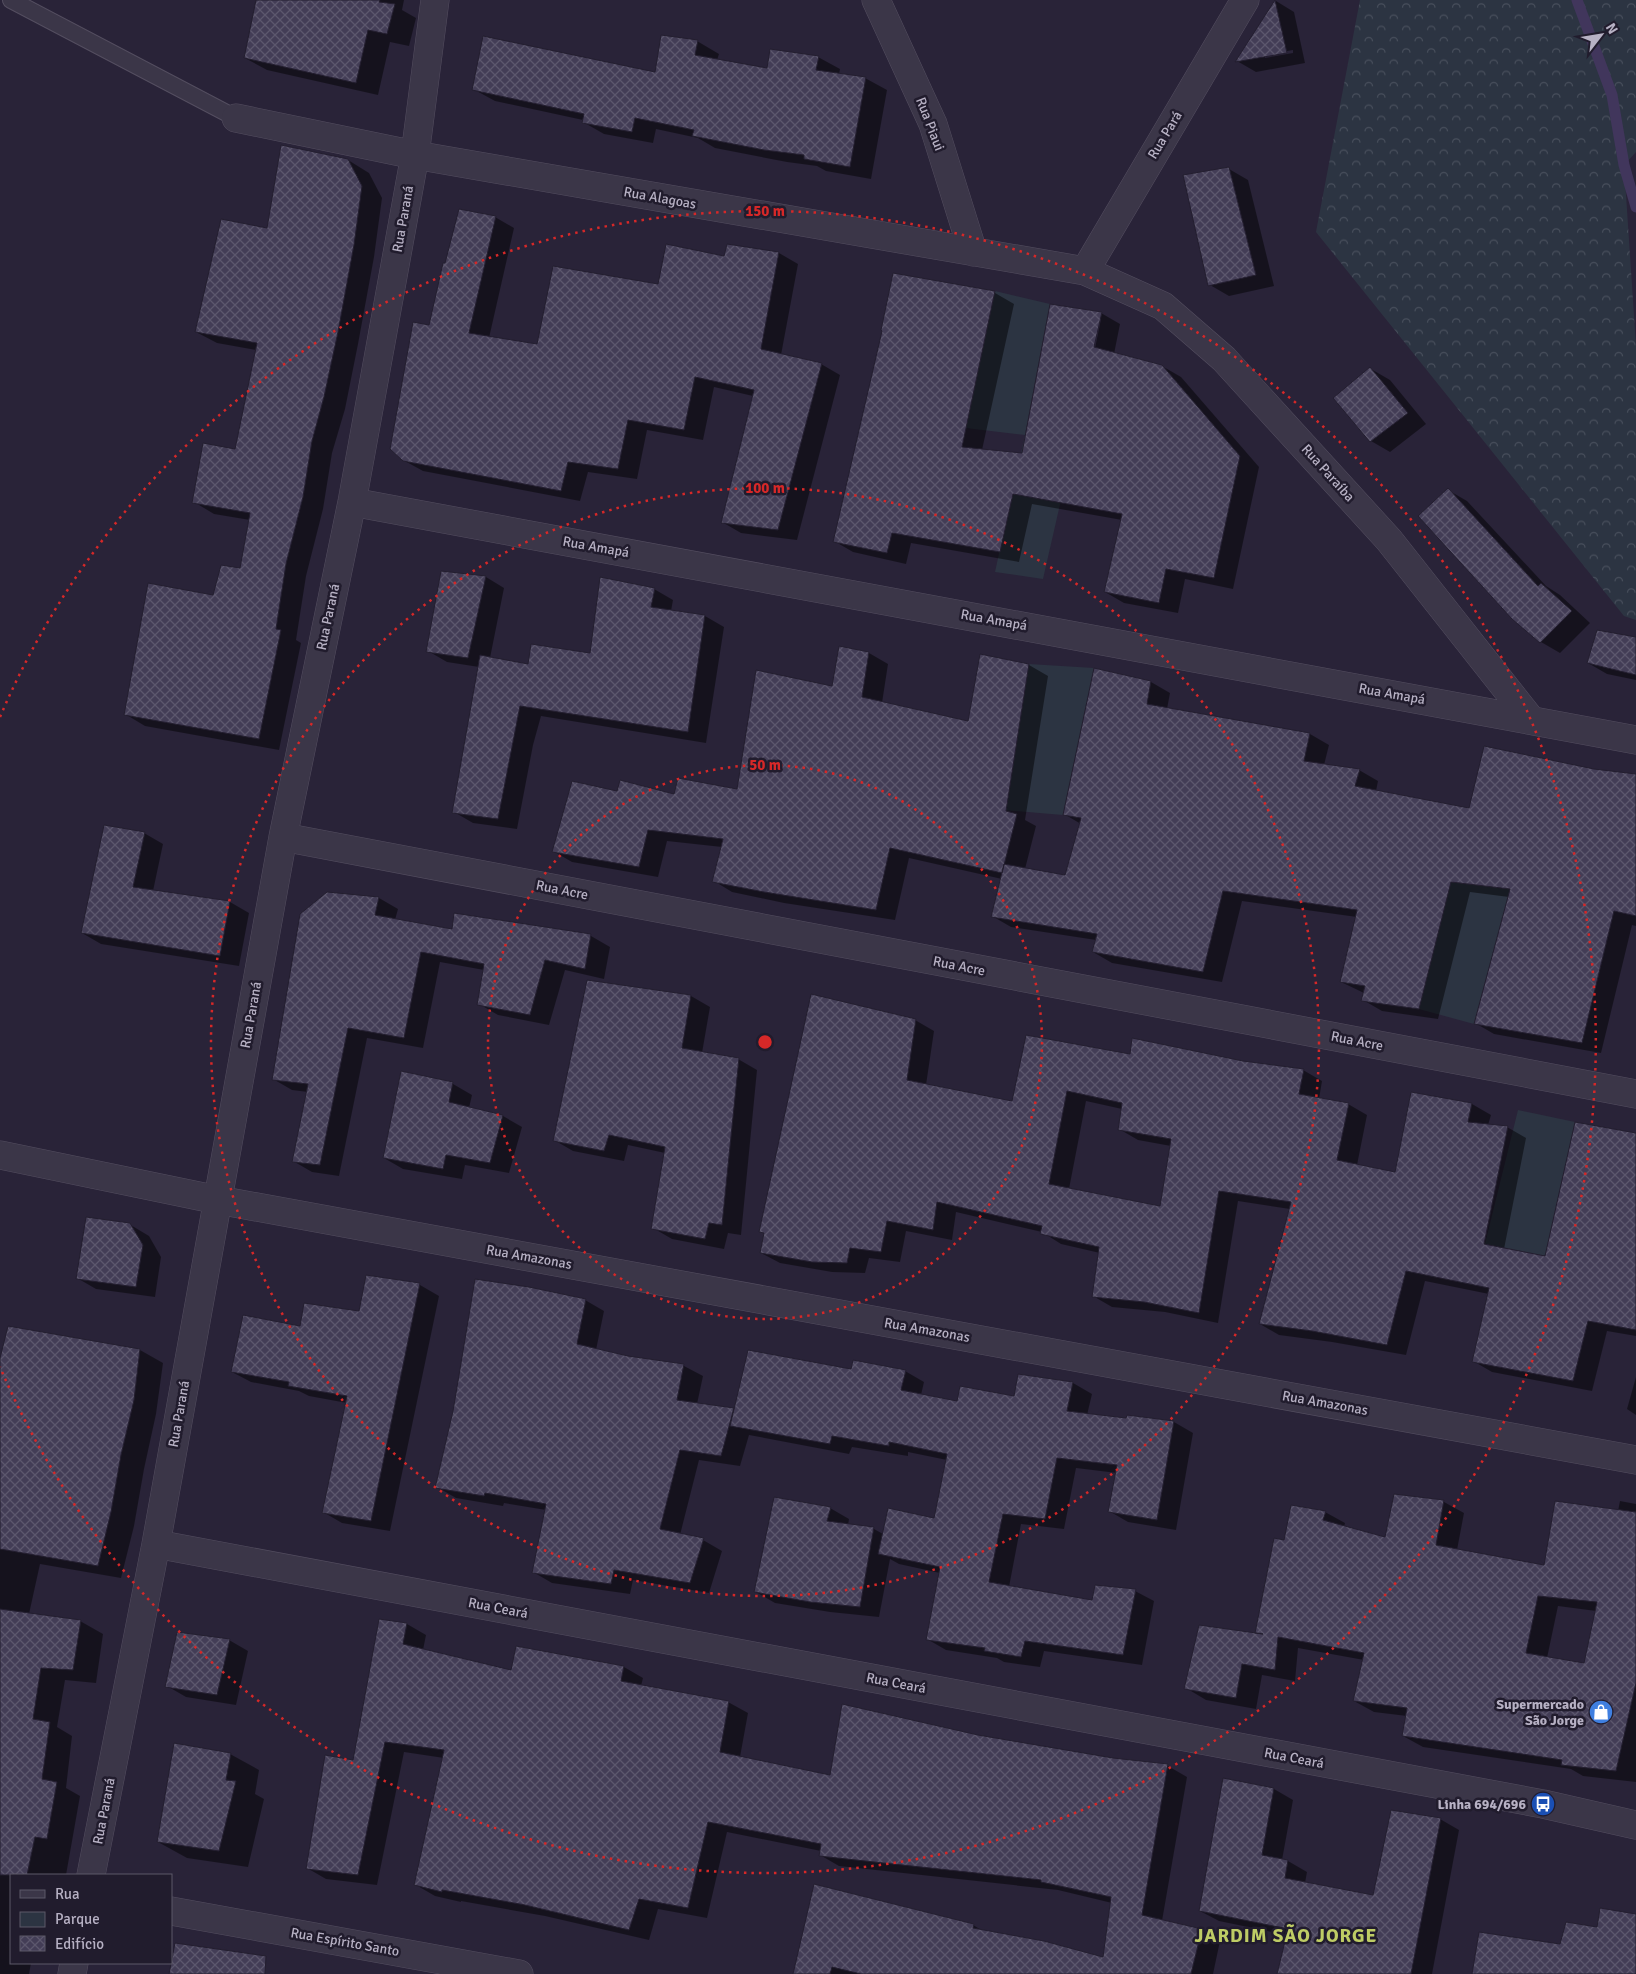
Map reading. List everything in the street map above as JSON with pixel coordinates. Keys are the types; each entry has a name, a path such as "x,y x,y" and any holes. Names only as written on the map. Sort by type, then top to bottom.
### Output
{"street":[{"name":"Rua Paraná","path":"91,1874 156,1544 283,837 352,502 414,155 435,0"},
{"name":"Rua Piaui","path":"876,0 933,124 973,252"},
{"name":"Rua Pará","path":"1085,271 1245,0"},
{"name":"Rua Alagoas","path":"236,118 414,155 1085,271"},
{"name":"Rua Paraíba","path":"1085,271 1163,306 1224,359 1389,540 1531,720"},
{"name":"Rua Amapá","path":"352,502 1636,740"},
{"name":"Rua Acre","path":"283,837 1636,1094"},
{"name":"Rua Amazonas","path":"0,1155 218,1200 1636,1460"},
{"name":"Rua Ceará","path":"156,1544 1523,1800 1636,1825"},
{"name":"Rua Espírito Santo","path":"172,1911 519,1974"}],"lane":[{"path":"12,0 236,118"}],"green space":[{"path":"1360,0 1636,0 1636,152 1624,165 1636,346 1636,620 1624,616 1316,232"},
{"path":"995,291 1050,304 1025,435 966,428"},
{"path":"1025,435 1074,443 1043,579 995,572"},
{"path":"1029,664 1094,668 1063,815 1003,810"},
{"path":"1451,882 1510,889 1474,1024 1419,1009"},
{"path":"1518,1110 1575,1122 1545,1256 1485,1244"}],"building":[{"path":"256,0 380,0 379,2 395,4 387,34 368,30 356,83 244,58"},
{"path":"1275,0 1287,53 1235,62"},
{"path":"661,35 698,40 695,55 767,68 770,49 819,56 816,70 866,77 850,167 804,159 804,155 764,150 692,136 694,130 635,118 632,132 582,123 584,114 472,90 483,36 655,72"},
{"path":"281,145 348,159 362,186 354,245 338,332 312,441 303,497 286,564 276,629 281,630 259,739 124,715 148,583 213,595 221,565 240,568 250,513 192,503 203,443 235,449 257,343 195,332 221,219 267,228"},
{"path":"1229,167 1256,275 1208,286 1183,175"},
{"path":"459,209 496,216 469,333 537,344 553,266 658,284 666,244 724,256 727,244 779,252 761,349 822,363 778,530 721,523 754,390 695,377 684,430 628,420 618,469 568,462 561,491 403,461 390,449 413,322 429,325 443,263 445,263"},
{"path":"893,273 995,291 962,447 1022,453 1050,304 1102,312 1094,347 1162,365 1240,456 1214,578 1166,569 1159,603 1104,592 1122,514 1013,494 1000,552 892,533 887,553 833,542 882,331"},
{"path":"1370,367 1408,413 1370,442 1333,398"},
{"path":"1448,488 1538,586 1541,583 1572,611 1540,643 1512,619 1418,516"},
{"path":"441,571 486,576 468,658 426,652"},
{"path":"600,577 655,588 651,607 705,615 688,732 520,706 498,819 452,813 480,655 528,664 531,644 590,653"},
{"path":"1597,630 1636,637 1636,675 1587,663"},
{"path":"839,646 869,652 862,697 968,721 980,654 1029,664 1006,811 1017,814 1002,873 890,848 876,910 712,882 723,839 648,830 639,867 552,852 572,781 617,791 620,780 674,794 678,778 737,789 756,670 832,686"},
{"path":"1094,668 1151,681 1147,704 1310,733 1304,761 1360,769 1355,786 1469,808 1484,746 1594,769 1636,774 1636,916 1614,911 1582,1043 1474,1024 1510,889 1451,882 1419,1009 1361,1001 1365,986 1340,982 1357,910 1223,891 1203,972 1092,952 1097,934 991,917 1004,864 1065,875 1081,818 1063,815"},
{"path":"104,825 145,832 133,887 230,901 220,956 81,933"},
{"path":"327,892 379,897 375,915 452,929 454,913 591,934 585,969 545,960 530,1015 477,1005 484,964 421,952 404,1038 348,1028 320,1165 292,1162 308,1084 272,1080 300,914"},
{"path":"587,980 691,995 682,1048 739,1058 722,1225 709,1223 705,1239 651,1229 665,1147 609,1135 604,1151 553,1141"},
{"path":"811,994 916,1019 907,1080 1012,1101 1026,1035 1130,1054 1132,1038 1243,1061 1304,1069 1299,1094 1349,1103 1337,1160 1395,1172 1411,1092 1472,1103 1468,1122 1508,1126 1484,1244 1545,1256 1575,1122 1636,1133 1636,1330 1588,1321 1573,1381 1472,1362 1489,1288 1406,1271 1387,1345 1312,1331 1259,1324 1291,1202 1219,1191 1199,1313 1144,1302 1092,1297 1099,1247 1040,1234 1042,1226 937,1202 933,1230 887,1221 881,1252 850,1248 847,1263 812,1262 760,1253 764,1233 759,1232","holes":["1067,1091 1122,1103 1118,1130 1171,1139 1160,1206 1049,1184"]},
{"path":"401,1071 453,1082 449,1102 503,1115 490,1163 446,1155 443,1169 383,1158"},
{"path":"86,1217 130,1223 143,1245 136,1287 76,1279"},
{"path":"366,1275 420,1283 371,1521 322,1513 347,1396 288,1386 289,1382 231,1372 243,1315 300,1326 304,1303 359,1311"},
{"path":"475,1279 529,1287 586,1299 577,1344 628,1356 684,1364 677,1400 734,1408 721,1456 680,1450 660,1529 704,1538 690,1583 614,1570 611,1584 532,1573 546,1504 485,1493 484,1496 435,1488 453,1411"},
{"path":"8,1326 140,1349 134,1400 98,1566 0,1549 0,1358"},
{"path":"748,1350 851,1369 853,1360 906,1370 901,1390 957,1401 960,1386 1014,1396 1018,1374 1073,1382 1067,1411 1126,1418 1127,1415 1174,1421 1157,1520 1108,1512 1117,1465 1057,1458 1045,1519 1003,1514 989,1582 1092,1600 1095,1585 1136,1589 1123,1655 1025,1641 1021,1657 984,1651 985,1648 926,1640 940,1567 878,1554 888,1508 934,1518 947,1454 889,1442 889,1446 832,1436 830,1444 730,1426"},
{"path":"1394,1494 1444,1500 1436,1545 1544,1565 1555,1501 1636,1512 1636,1683 1616,1771 1561,1765 1562,1760 1402,1736 1407,1708 1353,1701 1364,1653 1278,1637 1275,1670 1242,1664 1236,1698 1184,1689 1199,1625 1255,1633 1274,1538 1284,1540 1291,1505 1326,1511 1323,1520 1385,1537","holes":["1538,1596 1597,1602 1584,1663 1526,1653"]},
{"path":"774,1497 831,1507 827,1521 874,1527 860,1607 810,1602 754,1592"},
{"path":"0,1609 81,1620 73,1670 41,1668 33,1719 50,1722 42,1779 57,1782 47,1839 35,1837 27,1874 0,1875"},
{"path":"379,1619 407,1623 403,1644 511,1670 516,1646 624,1666 621,1681 729,1701 720,1752 830,1775 842,1704 978,1735 1113,1758 1168,1764 1142,1915 1202,1929 1191,1974 861,1974 832,1967 830,1974 793,1974 814,1884 974,1924 973,1928 1044,1941 1103,1957 1111,1897 1041,1882 1041,1880 819,1856 821,1844 708,1822 688,1908 639,1899 629,1930 525,1905 442,1890 442,1892 414,1885 444,1750 385,1742 358,1875 306,1869 325,1755 353,1760"},
{"path":"177,1632 230,1639 217,1695 165,1687"},
{"path":"174,1743 231,1753 226,1780 236,1781 219,1851 157,1842"},
{"path":"1223,1778 1274,1788 1262,1855 1288,1860 1285,1878 1373,1895 1391,1810 1441,1818 1411,1974 1277,1974 1288,1929 1199,1911"},
{"path":"1600,1908 1636,1914 1636,1974 1472,1974 1479,1932 1560,1944 1566,1922 1597,1927"},
{"path":"175,1943 266,1956 265,1974 169,1974"}],"waterway":[{"path":"1577,0 1612,95 1624,165 1636,207"}],"place":[{"name":"Supermercado São Jorge","path":"1601,1712"},
{"name":"Linha 694/696","path":"1543,1804"}],"district":[{"name":"JARDIM SÃO JORGE","path":"1286,1936"}]}
